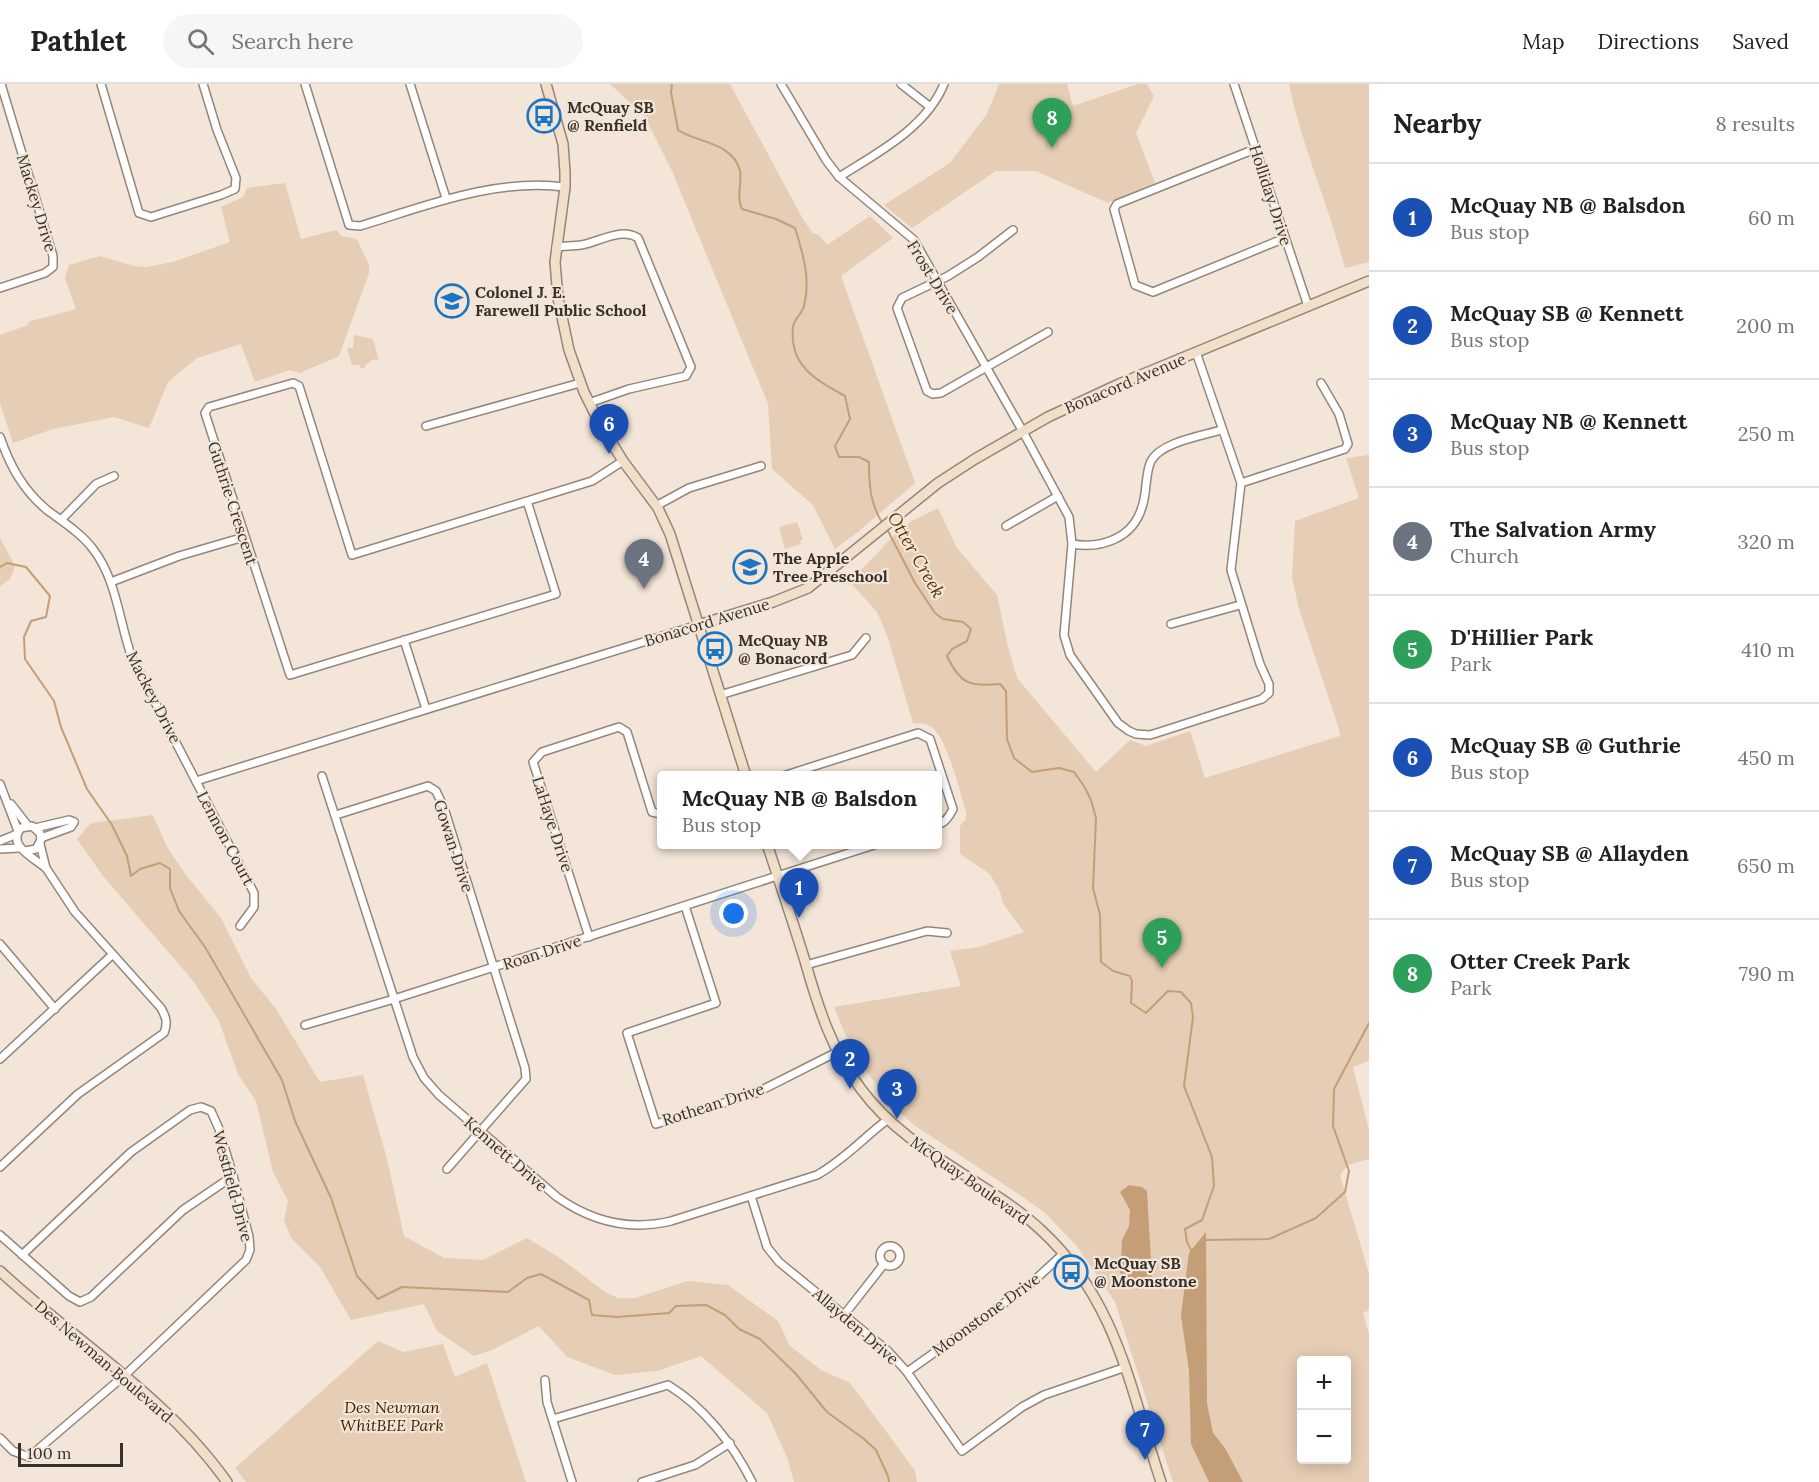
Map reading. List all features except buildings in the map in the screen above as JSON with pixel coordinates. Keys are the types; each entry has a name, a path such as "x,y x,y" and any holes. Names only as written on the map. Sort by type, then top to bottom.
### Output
{"street":[{"name":"Mackey Drive","path":"0,288 45,273 53,267 53,256 1,84"},
{"path":"101,84 139,213 151,217 235,189 236,178 217,130 203,84"},
{"path":"305,84 348,225 360,226 446,198 531,184 565,187"},
{"path":"411,84 446,198"},
{"path":"546,84 563,144 565,187 556,247 556,278 561,319 580,383 589,403 622,461 656,506 670,534 744,771"},
{"name":"Frost Drive","path":"781,84 826,160 839,177 914,240 1058,496 1069,517 1072,544 1064,635 1070,655 1118,723 1136,734 1150,735 1262,699 1269,693 1269,684 1240,605"},
{"path":"901,84 929,106"},
{"path":"839,177 912,127 944,84"},
{"name":"Holliday Drive","path":"1234,84 1308,306"},
{"path":"1255,149 1117,204 1114,209 1135,285 1153,292 1285,238"},
{"path":"1013,230 978,257 938,281 902,298 897,308 927,391 933,394 941,393 1048,332"},
{"path":"556,247 582,245 622,234 632,234 638,238 691,367 686,376 629,389 589,403"},
{"name":"Bonacord Avenue","path":"196,781 782,599 808,588 938,483 1022,430 1119,384 1369,281"},
{"path":"1172,624 1240,605 1231,570 1241,483 1196,352"},
{"path":"1241,483 1345,450 1348,444 1340,414 1321,382"},
{"name":"Guthrie Crescent","path":"527,501 556,594 290,675 204,413 209,407 293,383 299,386 352,555 527,501 592,481 622,461"},
{"path":"426,426 580,383"},
{"path":"1072,544 1104,544 1121,537 1136,521 1142,507 1151,461 1161,451 1175,443 1221,430"},
{"name":"Mackey Drive","path":"0,437 20,481 32,496 62,519 94,550 111,582 132,658 196,781"},
{"path":"656,506 698,485 761,466"},
{"path":"62,519 96,484 114,476"},
{"path":"1006,526 1058,496"},
{"path":"111,582 179,556 244,537"},
{"path":"720,695 852,655 866,638"},
{"path":"404,640 426,709"},
{"name":"LaHaye Drive","path":"589,937 533,762 542,752 619,727 627,732 652,812 657,813"},
{"path":"799,771 918,733 930,739 941,771"},
{"name":"Kennett Drive","path":"322,776 413,1057 424,1077 438,1095 557,1197 573,1208 610,1222 626,1225 654,1225 817,1175 836,1164 887,1120"},
{"path":"942,776 953,809 942,824"},
{"name":"Lennon Court","path":"196,781 255,893 254,907 240,926"},
{"path":"0,784 17,832 16,841 22,849 46,868 75,912 161,1008 166,1017 164,1033 78,1094 0,1167"},
{"name":"Gowan Drive","path":"336,815 428,786 436,791 444,808 525,1068 526,1079 481,1132"},
{"path":"6,797 31,827 40,833 46,868"},
{"path":"0,842 31,827 69,820 74,822 70,827 41,841 36,849 0,849"},
{"name":"McQuay Boulevard","path":"769,849 822,1018 837,1052 860,1089 887,1120 916,1144 1011,1207 1042,1231 1089,1286 1113,1331 1161,1482"},
{"name":"Roan Drive","path":"305,1025 394,999 862,849"},
{"name":"Rothean Drive","path":"685,906 716,1003 627,1033 656,1124 756,1093 837,1052"},
{"path":"806,965 927,931 946,933"},
{"path":"0,944 55,1009"},
{"path":"0,1059 112,955"},
{"name":"Westfield Drive","path":"22,1255 131,1152 190,1110 201,1107 211,1111 219,1129 233,1176 249,1237 250,1250 248,1256 125,1375"},
{"path":"447,1169 481,1132"},
{"path":"0,1235 69,1296 80,1302 91,1297 183,1210 233,1176"},
{"name":"Allayden Drive","path":"751,1196 767,1247 779,1262 888,1352 907,1372 963,1452 1022,1407 1044,1395 1126,1367"},
{"name":"Moonstone Drive","path":"907,1372 1027,1287 1063,1254"},
{"path":"844,1316 884,1264"},
{"name":"Des Newman Boulevard","path":"0,1270 125,1375 178,1425 227,1482"},
{"path":"0,1438 13,1451 29,1457 125,1375"},
{"path":"545,1380 547,1402 572,1482"},
{"path":"553,1419 668,1384 686,1396 730,1443 752,1482"},
{"path":"642,1482 695,1465 730,1443"}],"green space":[{"path":"610,84 730,84 804,221 813,233 819,235 827,245 870,216 893,238 841,276 915,483 835,549 813,505 772,469 768,404 672,171 645,117"},
{"path":"999,84 1067,84 1073,106 1138,84 1147,84 1154,96 1136,133 1155,183 1108,203 1036,171 996,171 912,228 884,205 950,163 987,114"},
{"path":"1289,84 1369,84 1369,262 1345,268 1301,131"},
{"path":"285,183 301,239 336,230 341,236 357,239 369,265 369,273 339,356 300,373 290,370 255,382 241,344 197,358 168,382 149,428 114,417 53,429 13,443 0,403 0,335 28,325 28,322 76,309 65,278 69,265 100,256 134,266 146,267 173,262 230,242 221,207 243,197 247,188"},
{"path":"354,335 373,339 379,361 374,359 365,365 365,368 352,365 347,348 353,348"},
{"path":"1369,455 1369,1061 1353,1067 1369,1130 1369,1159 1348,1165 1340,1175 1369,1274 1369,1310 1363,1313 1369,1334 1369,1482 1173,1482 1115,1302 1076,1245 1044,1212 914,1125 889,1102 859,1061 834,1007 961,986 950,951 979,947 1024,932 1003,903 990,874 960,854 960,826 966,819 966,812 946,750 935,730 926,724 913,723 888,638 877,612 850,582 898,531 938,508 957,548 997,595 1017,678 1096,772 1130,740 1146,746 1190,731 1205,778 1340,736 1299,609 1292,577 1295,521 1359,498 1346,458"},
{"path":"797,522 803,540 800,541 801,544 785,549 779,527"},
{"path":"0,538 15,566 10,579 0,586"},
{"path":"153,815 167,847 186,875 221,918 251,978 276,1009 320,1082 363,1075 387,1159 404,1236 444,1258 483,1260 527,1238 560,1258 605,1292 618,1298 635,1298 688,1281 728,1285 778,1321 790,1346 821,1370 850,1383 915,1471 917,1482 794,1482 788,1460 767,1413 701,1356 657,1371 615,1375 567,1357 539,1326 492,1350 474,1356 437,1331 424,1304 351,1320 320,1267 291,1238 284,1220 288,1201 273,1172 256,1101 238,1074 219,1021 194,982 103,876 77,839 91,823"},
{"name":"Des Newman WhitBEE Park","path":"378,1341 403,1352 443,1344 455,1377 487,1363 526,1482 246,1482 235,1468"}],"shaded area":[{"path":"1129,1185 1142,1187 1147,1191 1152,1278 1148,1285 1137,1290 1136,1286 1123,1287 1113,1281 1120,1279 1122,1240 1129,1226 1130,1210 1120,1192"},
{"path":"1206,1232 1207,1403 1213,1433 1225,1448 1243,1482 1209,1482 1191,1444 1189,1371 1181,1315 1189,1253"}],"waterway":[{"name":"Otter Creek","path":"672,84 671,92 678,130 714,144 730,154 736,161 740,171 739,199 742,209 776,219 795,228 803,257 807,286 802,312 793,327 795,352 807,370 824,384 845,396 850,419 835,446 839,457 859,457 869,462 871,494 875,509 883,524"},
{"name":"Otter Creek","path":"887,529 915,583 935,613 943,619 963,622 971,629 967,641 952,649 947,656 957,673 967,682 981,685 1000,684 1006,691 1007,739 1014,758 1032,772 1059,768 1074,772 1091,800 1096,818 1093,888 1100,915 1101,962 1113,971 1130,976 1132,981 1131,1003 1146,1013 1168,991 1181,992 1191,1003 1193,1017 1184,1086 1212,1157 1214,1186 1202,1220 1185,1229 1191,1250"},
{"path":"0,567 7,563 26,567 50,596 46,617 31,621 24,637 25,659 54,701 61,727 87,789 112,825 127,856 131,876 140,869 160,863 170,869 170,888 179,911 205,947 282,1080 295,1121 331,1198 357,1276 378,1299 402,1287 508,1292 527,1278 541,1274 589,1300 592,1315 617,1317 669,1313 676,1306 706,1305 725,1315 739,1329 760,1339 796,1374 827,1412 876,1450 889,1482"},
{"path":"1206,1240 1269,1239 1316,1218 1345,1192 1349,1171 1333,1126 1334,1089 1369,1023"}],"place":[{"name":"McQuay SB @ Renfield","path":"544,116"},
{"name":"Otter Creek Park","path":"1052,148"},
{"name":"Colonel J. E. Farewell Public School","path":"452,301"},
{"name":"McQuay SB @ Guthrie","path":"609,454"},
{"name":"The Apple Tree Preschool","path":"750,567"},
{"name":"The Salvation Army","path":"644,589"},
{"name":"McQuay NB @ Bonacord","path":"715,649"},
{"name":"McQuay NB @ Balsdon","path":"799,918"},
{"name":"D'Hillier Park","path":"1162,968"},
{"name":"McQuay SB @ Kennett","path":"850,1089"},
{"name":"McQuay NB @ Kennett","path":"897,1119"},
{"name":"McQuay SB @ Moonstone","path":"1071,1272"},
{"name":"McQuay SB @ Allayden","path":"1145,1460"}]}
